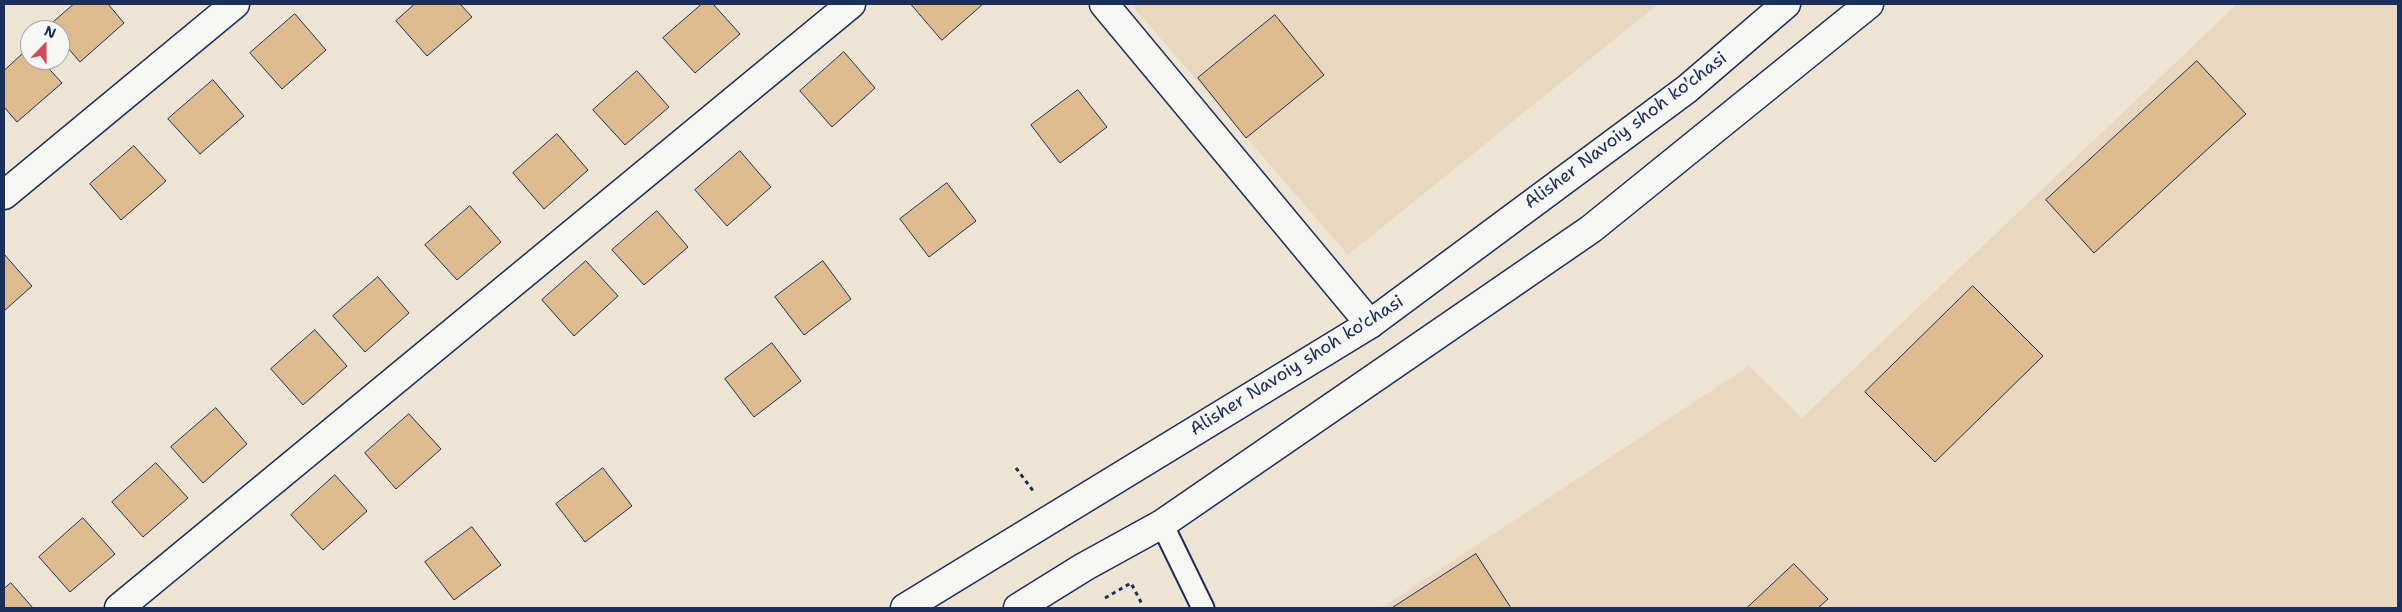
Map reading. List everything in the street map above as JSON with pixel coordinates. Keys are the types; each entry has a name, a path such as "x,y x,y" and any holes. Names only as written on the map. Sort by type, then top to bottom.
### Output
{"main road":[{"path":"4,195 235,4"},
{"path":"119,608 852,4"},
{"path":"1104,4 1370,324"},
{"name":"Alisher Navoiy shoh ko'chasi","path":"905,608 1370,324 1687,89 1786,4"},
{"path":"1018,608 1084,567 1162,524 1591,229 1869,4"}],"lane":[{"path":"1162,524 1203,608"}],"path":[{"path":"1016,468 1034,493"},
{"path":"1105,598 1131,582 1143,606"}],"shaded area":[{"path":"1131,4 1658,4 1348,255"},
{"path":"2237,4 2398,4 2398,608 1381,608 1749,366 1802,418"}],"building":[{"path":"74,4 108,4 124,23 80,62 70,50 70,20 56,20"},
{"path":"415,4 460,4 472,17 427,56 396,21"},
{"path":"702,4 713,4 740,34 695,73 663,38"},
{"path":"911,4 983,4 942,40"},
{"path":"295,14 326,50 282,89 250,53"},
{"path":"1275,15 1324,75 1246,138 1198,78"},
{"path":"844,52 875,88 832,127 800,91"},
{"path":"20,56 20,70 50,70 62,83 17,122 4,107 4,71"},
{"path":"2197,61 2246,114 2094,253 2046,200"},
{"path":"637,71 669,107 625,145 593,110"},
{"path":"213,80 244,116 200,154 168,119"},
{"path":"1078,90 1107,127 1060,163 1031,125"},
{"path":"557,134 588,170 544,209 513,173"},
{"path":"134,146 166,181 121,220 90,184"},
{"path":"740,151 771,187 727,226 695,190"},
{"path":"947,183 976,221 929,257 900,219"},
{"path":"470,206 501,242 457,280 425,245"},
{"path":"657,211 688,247 644,285 612,250"},
{"path":"4,254 32,286 4,311"},
{"path":"586,261 618,296 574,336 542,300"},
{"path":"823,261 851,299 804,335 775,297"},
{"path":"378,277 409,313 365,352 333,316"},
{"path":"1973,286 2043,356 1935,462 1865,392"},
{"path":"315,330 347,366 303,405 271,369"},
{"path":"772,343 801,381 754,417 725,379"},
{"path":"216,408 247,444 203,483 171,447"},
{"path":"409,414 441,449 396,489 365,453"},
{"path":"156,463 188,498 143,537 112,502"},
{"path":"603,468 632,506 585,542 556,504"},
{"path":"335,475 367,511 323,550 291,515"},
{"path":"83,518 115,554 70,592 39,557"},
{"path":"472,527 501,565 454,600 425,562"},
{"path":"1476,554 1511,608 1392,608"},
{"path":"1794,564 1828,599 1818,608 1747,608"},
{"path":"11,583 33,608 4,608 4,589"}]}
